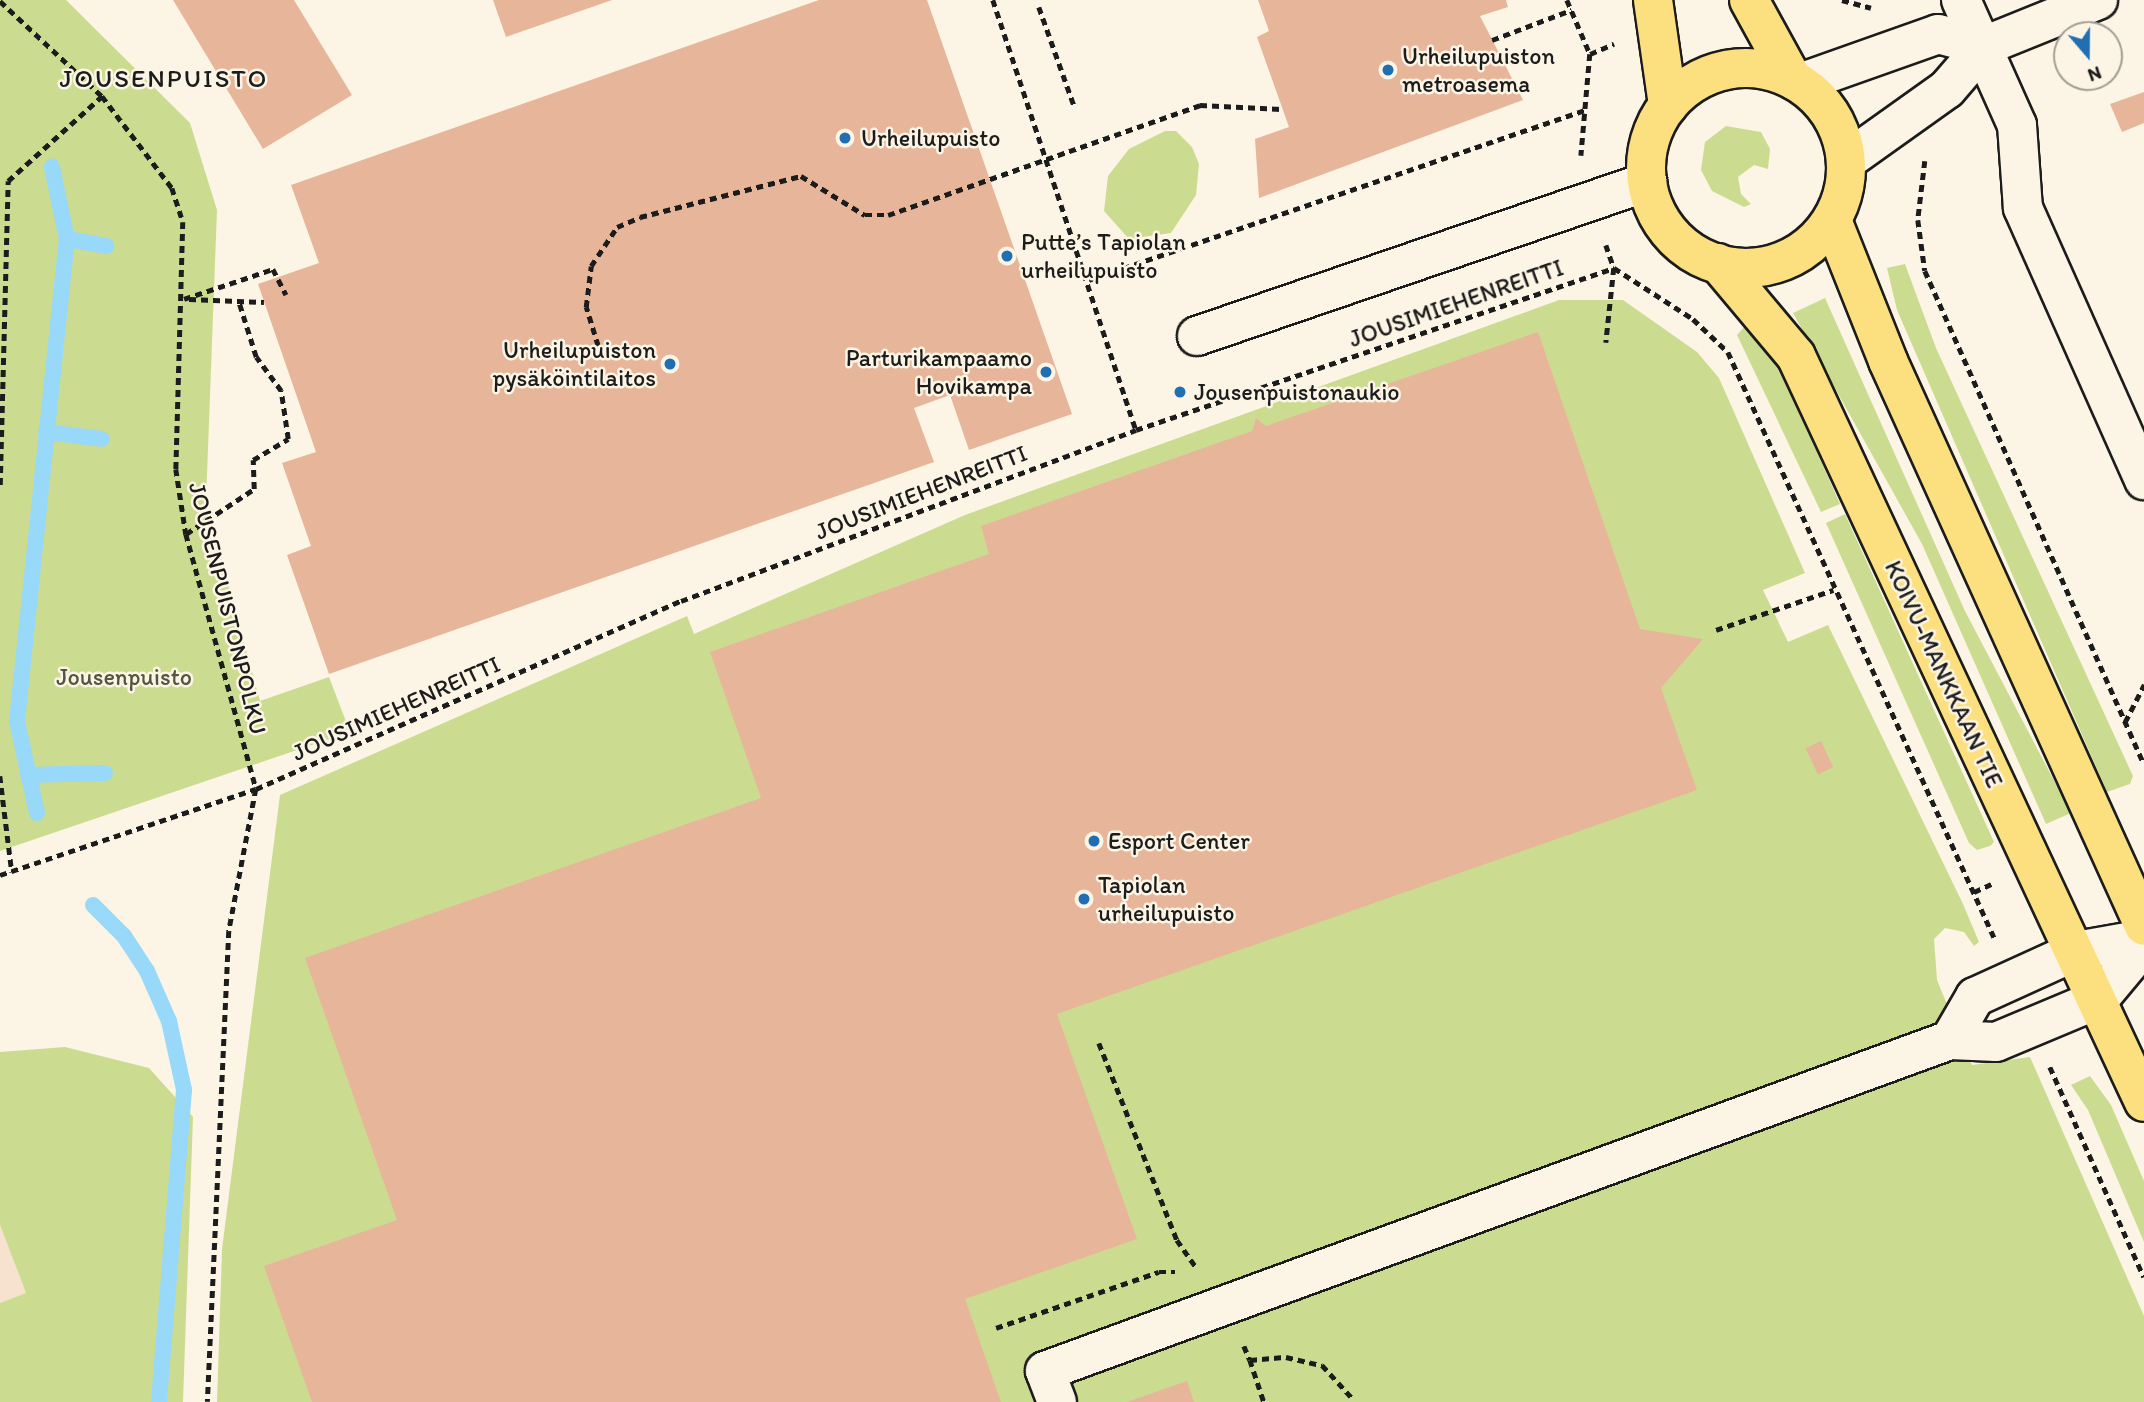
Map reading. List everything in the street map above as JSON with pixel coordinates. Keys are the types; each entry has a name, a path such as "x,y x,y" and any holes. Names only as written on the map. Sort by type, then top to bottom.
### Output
{"main road":[{"path":"1653,0 1668,106"},
{"path":"1749,0 1797,81 1832,116 1846,161 1844,192 1832,220 1782,262 1718,263 1671,233 1647,182 1650,142 1668,106 1684,89 1726,70 1760,69 1797,81"},
{"path":"1832,220 1888,361 2144,926"},
{"name":"KOIVU-MANKKAAN TIE","path":"1718,263 1796,356 2099,999 2144,1102"}],"street":[{"path":"1961,0 1984,46 2017,125 2023,208 2144,480"},
{"path":"1846,161 1947,89 1984,46 2098,0"},
{"path":"1797,81 1891,46 1938,34 1984,46"},
{"path":"1197,336 1647,182"},
{"path":"1950,1040 1975,997 2076,951 2144,939"},
{"path":"1056,1402 1045,1371 1230,1306 1950,1040 1996,1042 2099,999 2144,945"}],"path":[{"path":"993,0 1089,280 1136,430"},
{"path":"1567,0 1590,54 1580,168 1614,268 1606,343"},
{"path":"1842,0 1878,10 1891,46"},
{"name":"JOUSENPUISTONPOLKU","path":"0,1 102,96 172,188 183,222 184,299 176,469 186,534 256,789"},
{"path":"1039,7 1075,108"},
{"path":"1492,40 1572,10"},
{"path":"0,485 8,181 102,96"},
{"path":"598,346 586,307 591,267 617,227 640,217 801,176 865,215 888,215 1200,105 1282,108"},
{"path":"1089,280 1585,110"},
{"path":"1914,110 1926,149 1918,219 1925,271 2144,764"},
{"path":"1614,268 1693,318 1728,352 1833,590 2013,980"},
{"name":"JOUSIMIEHENREITTI","path":"0,875 256,789 681,601 1136,430 1614,268"},
{"path":"184,299 274,269 286,295"},
{"path":"184,299 264,302"},
{"path":"186,534 254,489 253,460 288,439 281,391 256,358 239,303"},
{"path":"1716,630 1833,590"},
{"path":"2125,722 2144,685"},
{"path":"0,776 12,872"},
{"path":"208,1402 229,931 256,789"},
{"path":"2032,1027 2144,1278"},
{"path":"1099,1043 1177,1240 1200,1274"},
{"path":"1230,1306 1264,1402"},
{"path":"1250,1360 1286,1357 1322,1365 1353,1399"}],"shaded area":[{"path":"0,1225 26,1293 0,1303"}],"green space":[{"name":"Jousenpuisto","path":"0,0 66,0 190,123 217,210 206,502 260,701 329,677 350,732 0,851"},
{"path":"1726,126 1761,132 1770,149 1768,169 1754,165 1738,177 1741,194 1751,204 1744,207 1712,191 1701,170 1705,142"},
{"path":"1165,131 1176,131 1192,147 1199,164 1196,195 1171,233 1129,239 1104,211 1108,176 1129,149"},
{"path":"1905,264 1936,348 2133,776 2130,784 2107,792 1897,310 1887,268"},
{"path":"1825,298 1965,611 2071,813 2046,824 1922,544 1793,313"},
{"name":"Tapiolan urheilupuisto","path":"1559,300 1623,300 1697,352 1719,378 1805,573 1763,590 1788,642 1828,625 1963,904 1979,942 1974,946 1964,932 1945,928 1934,939 1937,980 1972,1065 2030,1057 2144,1316 2144,1402 217,1402 222,1249 280,795 687,616 694,634 965,515"},
{"path":"1747,324 1782,373 1840,504 1821,512 1737,335"},
{"path":"1845,514 1994,842 1990,846 1977,850 1969,843 1826,523"},
{"path":"65,1047 149,1068 193,1117 183,1402 0,1402 0,1303 26,1293 0,1225 0,1052"},
{"path":"2090,1076 2111,1105 2144,1181 2144,1242 2088,1110 2071,1085"}],"building":[{"path":"173,0 294,0 352,95 263,149"},
{"path":"493,0 612,0 506,37"},
{"name":"Urheilupuiston pysäköintilaitos","path":"819,0 927,0 1072,414 969,450 950,395 914,408 934,462 329,674 287,555 311,546 282,463 316,452 258,284 319,263 291,185"},
{"name":"Urheilupuiston metroasema","path":"1258,0 1506,0 1508,7 1480,16 1523,100 1259,198 1255,139 1289,127 1257,37 1269,31"},
{"path":"2144,92 2144,123 2122,132 2110,104"},
{"name":"Esport Center","path":"1538,332 1640,629 1703,639 1661,688 1697,790 1057,1014 1137,1239 965,1299 1001,1402 312,1402 264,1266 397,1220 305,958 761,798 710,652 989,554 981,526 1252,431 1256,418 1266,426"},
{"path":"1821,741 1833,767 1818,774 1806,748"},
{"path":"1187,1381 1194,1402 1127,1402"}],"waterway":[{"path":"37,813 17,721 67,239 52,167"},
{"path":"67,239 106,246"},
{"path":"46,432 102,439"},
{"path":"28,775 105,773"},
{"path":"93,905 124,936 147,971 169,1021 184,1090 159,1402"}],"place":[{"name":"Urheilupuiston metroasema","path":"1388,70"},
{"name":"Urheilupuisto","path":"845,138"},
{"name":"Putte’s Tapiolan urheilupuisto","path":"1007,256"},
{"name":"Urheilupuiston pysäköintilaitos","path":"670,364"},
{"name":"Parturikampaamo Hovikampa","path":"1046,372"},
{"name":"Jousenpuistonaukio","path":"1180,392"},
{"name":"Esport Center","path":"1094,841"},
{"name":"Tapiolan urheilupuisto","path":"1084,899"}],"district":[{"name":"JOUSENPUISTO","path":"164,79"}]}
